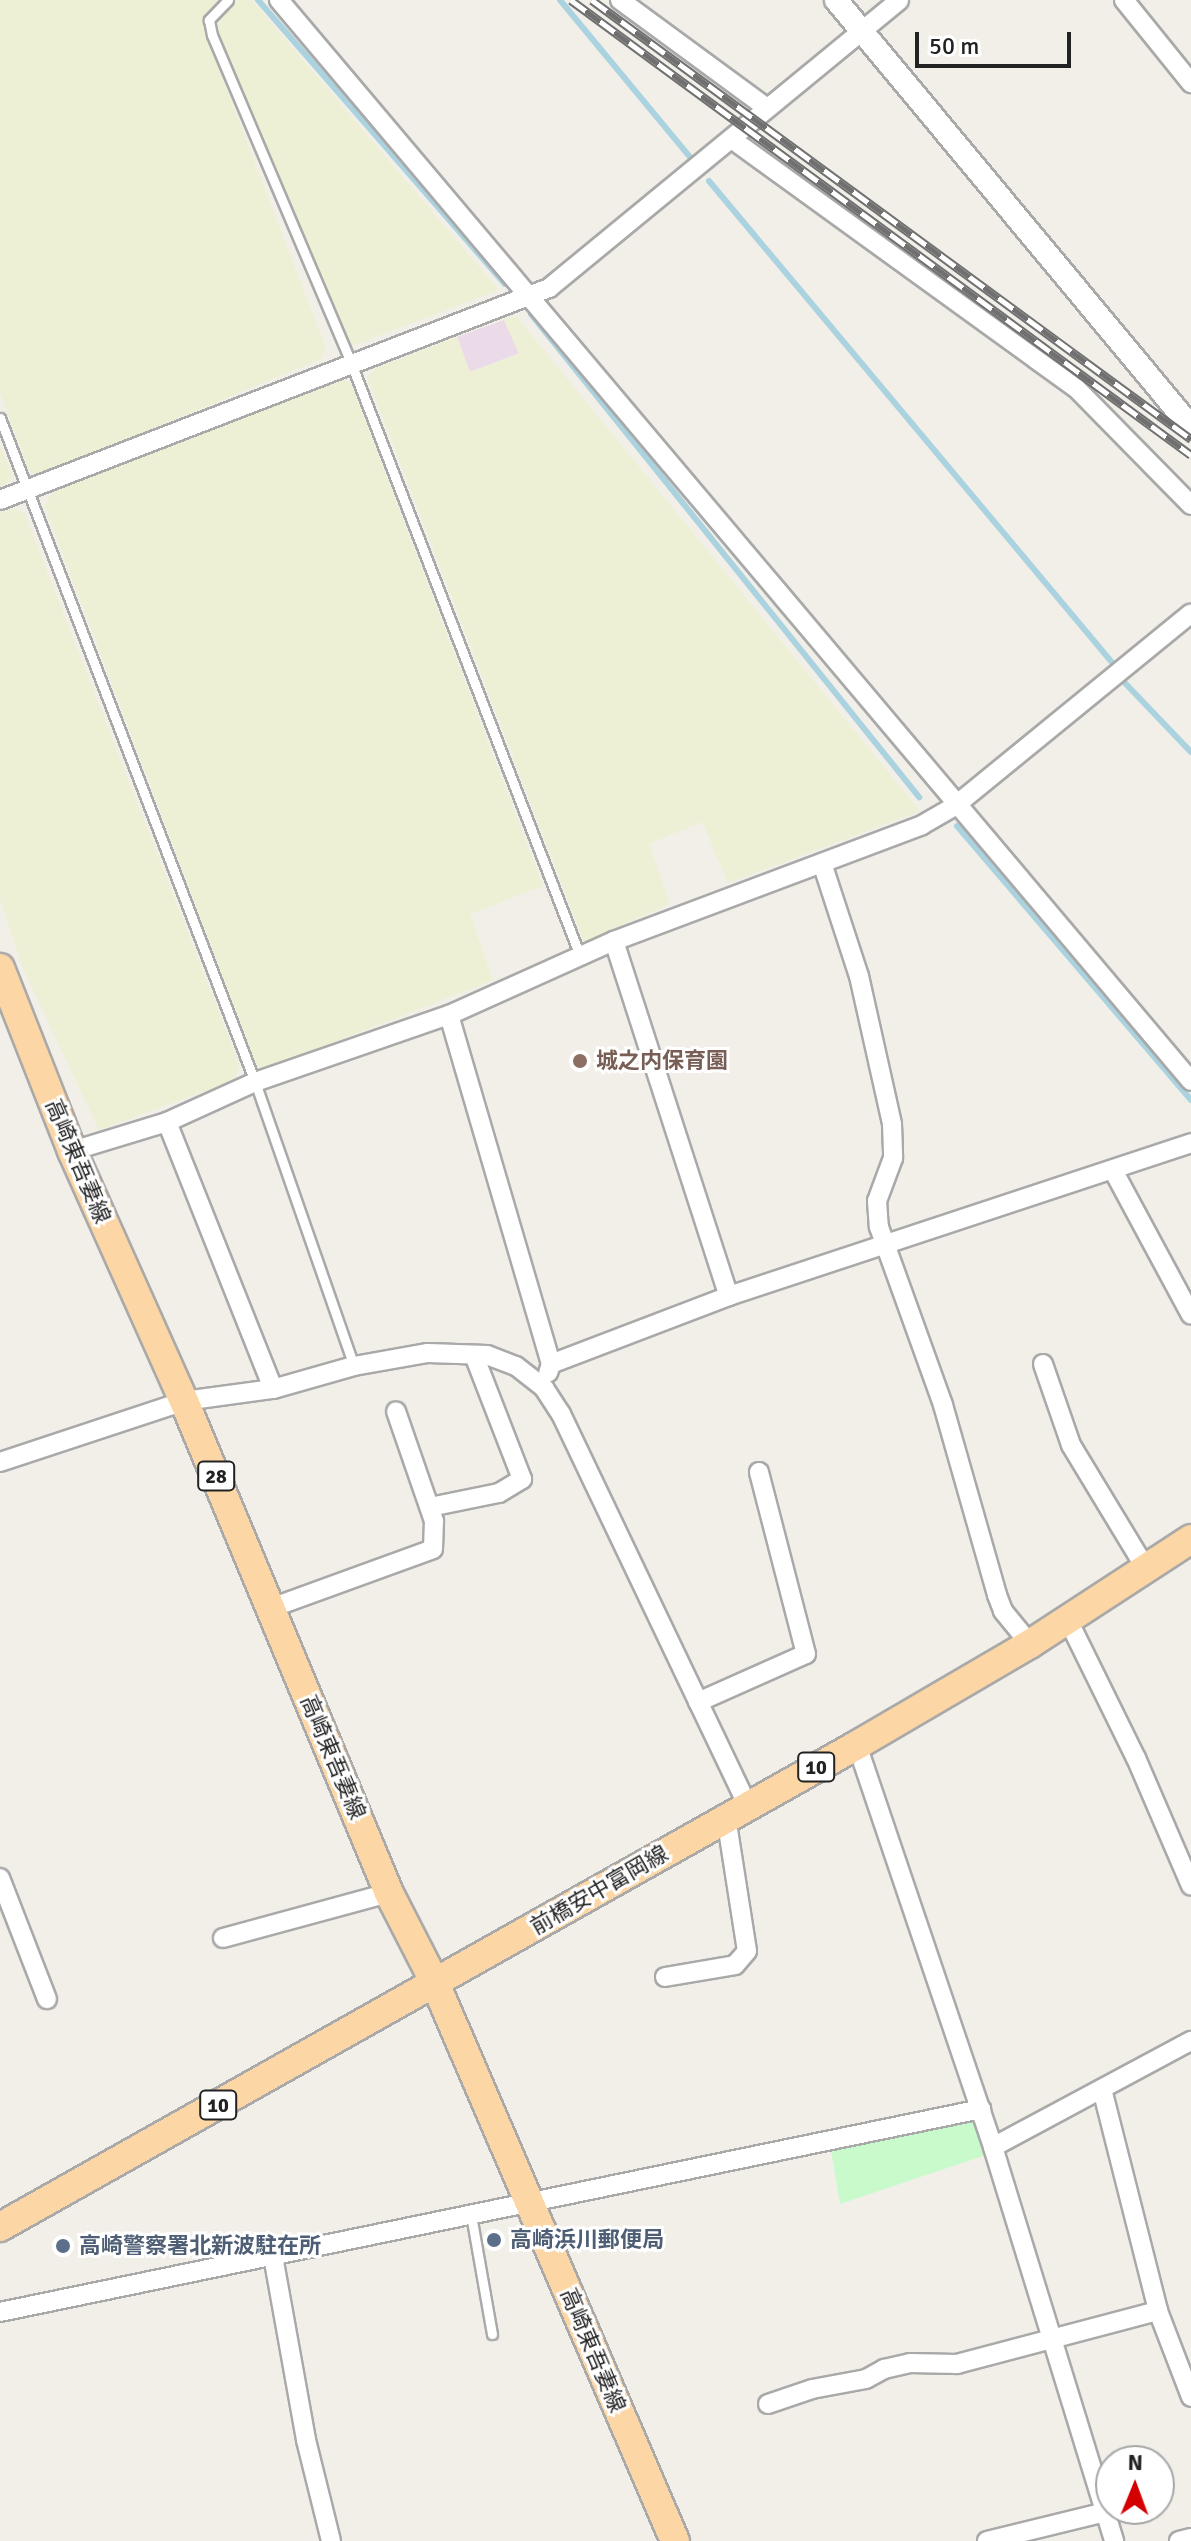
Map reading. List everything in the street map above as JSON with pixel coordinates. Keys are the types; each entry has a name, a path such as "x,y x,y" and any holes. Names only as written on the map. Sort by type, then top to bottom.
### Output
{"main road":[{"name":"高崎東吾妻線","path":"0,968 72,1151 184,1401 389,1893 435,1983 675,2541"},
{"name":"前橋安中富岡線","path":"0,2227 857,1745 1030,1644 1191,1539"}],"street":[{"path":"279,0 532,296 956,805 1191,1081"},
{"path":"620,0 767,108"},
{"path":"836,0 1191,427"},
{"path":"0,500 549,288 733,140 767,108 899,0"},
{"path":"1124,0 1191,83"},
{"path":"733,140 1076,388 1191,505"},
{"path":"72,1151 167,1122 255,1082 449,1015 581,960 614,941 922,825 956,805 1191,613"},
{"path":"822,863 859,976 892,1124 893,1158 877,1201 884,1244 943,1405 1000,1603 1030,1644"},
{"path":"614,941 729,1296"},
{"path":"449,1015 551,1364 544,1388"},
{"path":"167,1122 273,1389"},
{"path":"551,1364 729,1296 1114,1172 1191,1143"},
{"path":"1114,1172 1191,1315"},
{"path":"0,1462 184,1401 273,1389 354,1366 428,1353 474,1355 516,1366 544,1388 613,1515 698,1702 737,1811 747,1951 735,1965 665,1977"},
{"path":"430,1507 499,1493 522,1479 474,1355"},
{"path":"1043,1364 1071,1445 1146,1569"},
{"path":"271,1608 433,1549 437,1539 430,1507 396,1411"},
{"path":"698,1702 806,1654 759,1472"},
{"path":"1068,1620 1136,1758 1191,1886"},
{"path":"857,1745 981,2109 1095,2478"},
{"path":"0,1878 47,1999"},
{"path":"223,1938 389,1893"},
{"path":"993,2147 1191,2041"},
{"path":"1102,2089 1158,2311 1191,2397"},
{"path":"0,2312 981,2109"},
{"path":"273,2256 306,2440 331,2541"},
{"path":"768,2404 812,2389 866,2379 884,2369 910,2363 957,2364 1158,2311"},
{"path":"987,2541 1095,2514"},
{"path":"1179,2541 1191,2538"}],"lane":[{"path":"228,0 209,20 212,35 351,363 581,960"},
{"path":"0,418 255,1082 354,1366"},
{"path":"471,2215 492,2334"}],"shaded area":[{"path":"504,320 520,353 470,372 457,337"}],"green space":[{"path":"0,0 217,0 203,17 207,38 326,348 321,359 38,476 30,472 0,394"},
{"path":"237,0 252,0 499,290 344,349 218,35 219,15"},
{"path":"516,316 920,811 728,883 702,822 649,844 670,904 584,942 367,377 376,368 457,337 470,372 519,354 504,320"},
{"path":"342,378 351,384 543,886 470,914 493,980 263,1070 256,1064 44,505 54,491"},
{"path":"0,445 13,477 0,489"},
{"path":"11,509 24,512 239,1064 235,1080 99,1130 23,969 0,899 0,513"},
{"path":"974,2119 986,2155 840,2204 831,2150"}],"waterway":[{"path":"258,0 505,284"},
{"path":"560,0 690,157"},
{"path":"709,181 1115,666"},
{"path":"531,314 919,797"},
{"path":"1124,682 1191,752"},
{"path":"957,826 1191,1100"}],"railway":[{"path":"571,0 1191,455"},
{"path":"592,0 1191,439"}],"place":[{"name":"城之内保育園","path":"580,1061"},
{"name":"高崎浜川郵便局","path":"494,2240"},
{"name":"高崎警察署北新波駐在所","path":"63,2246"}]}
